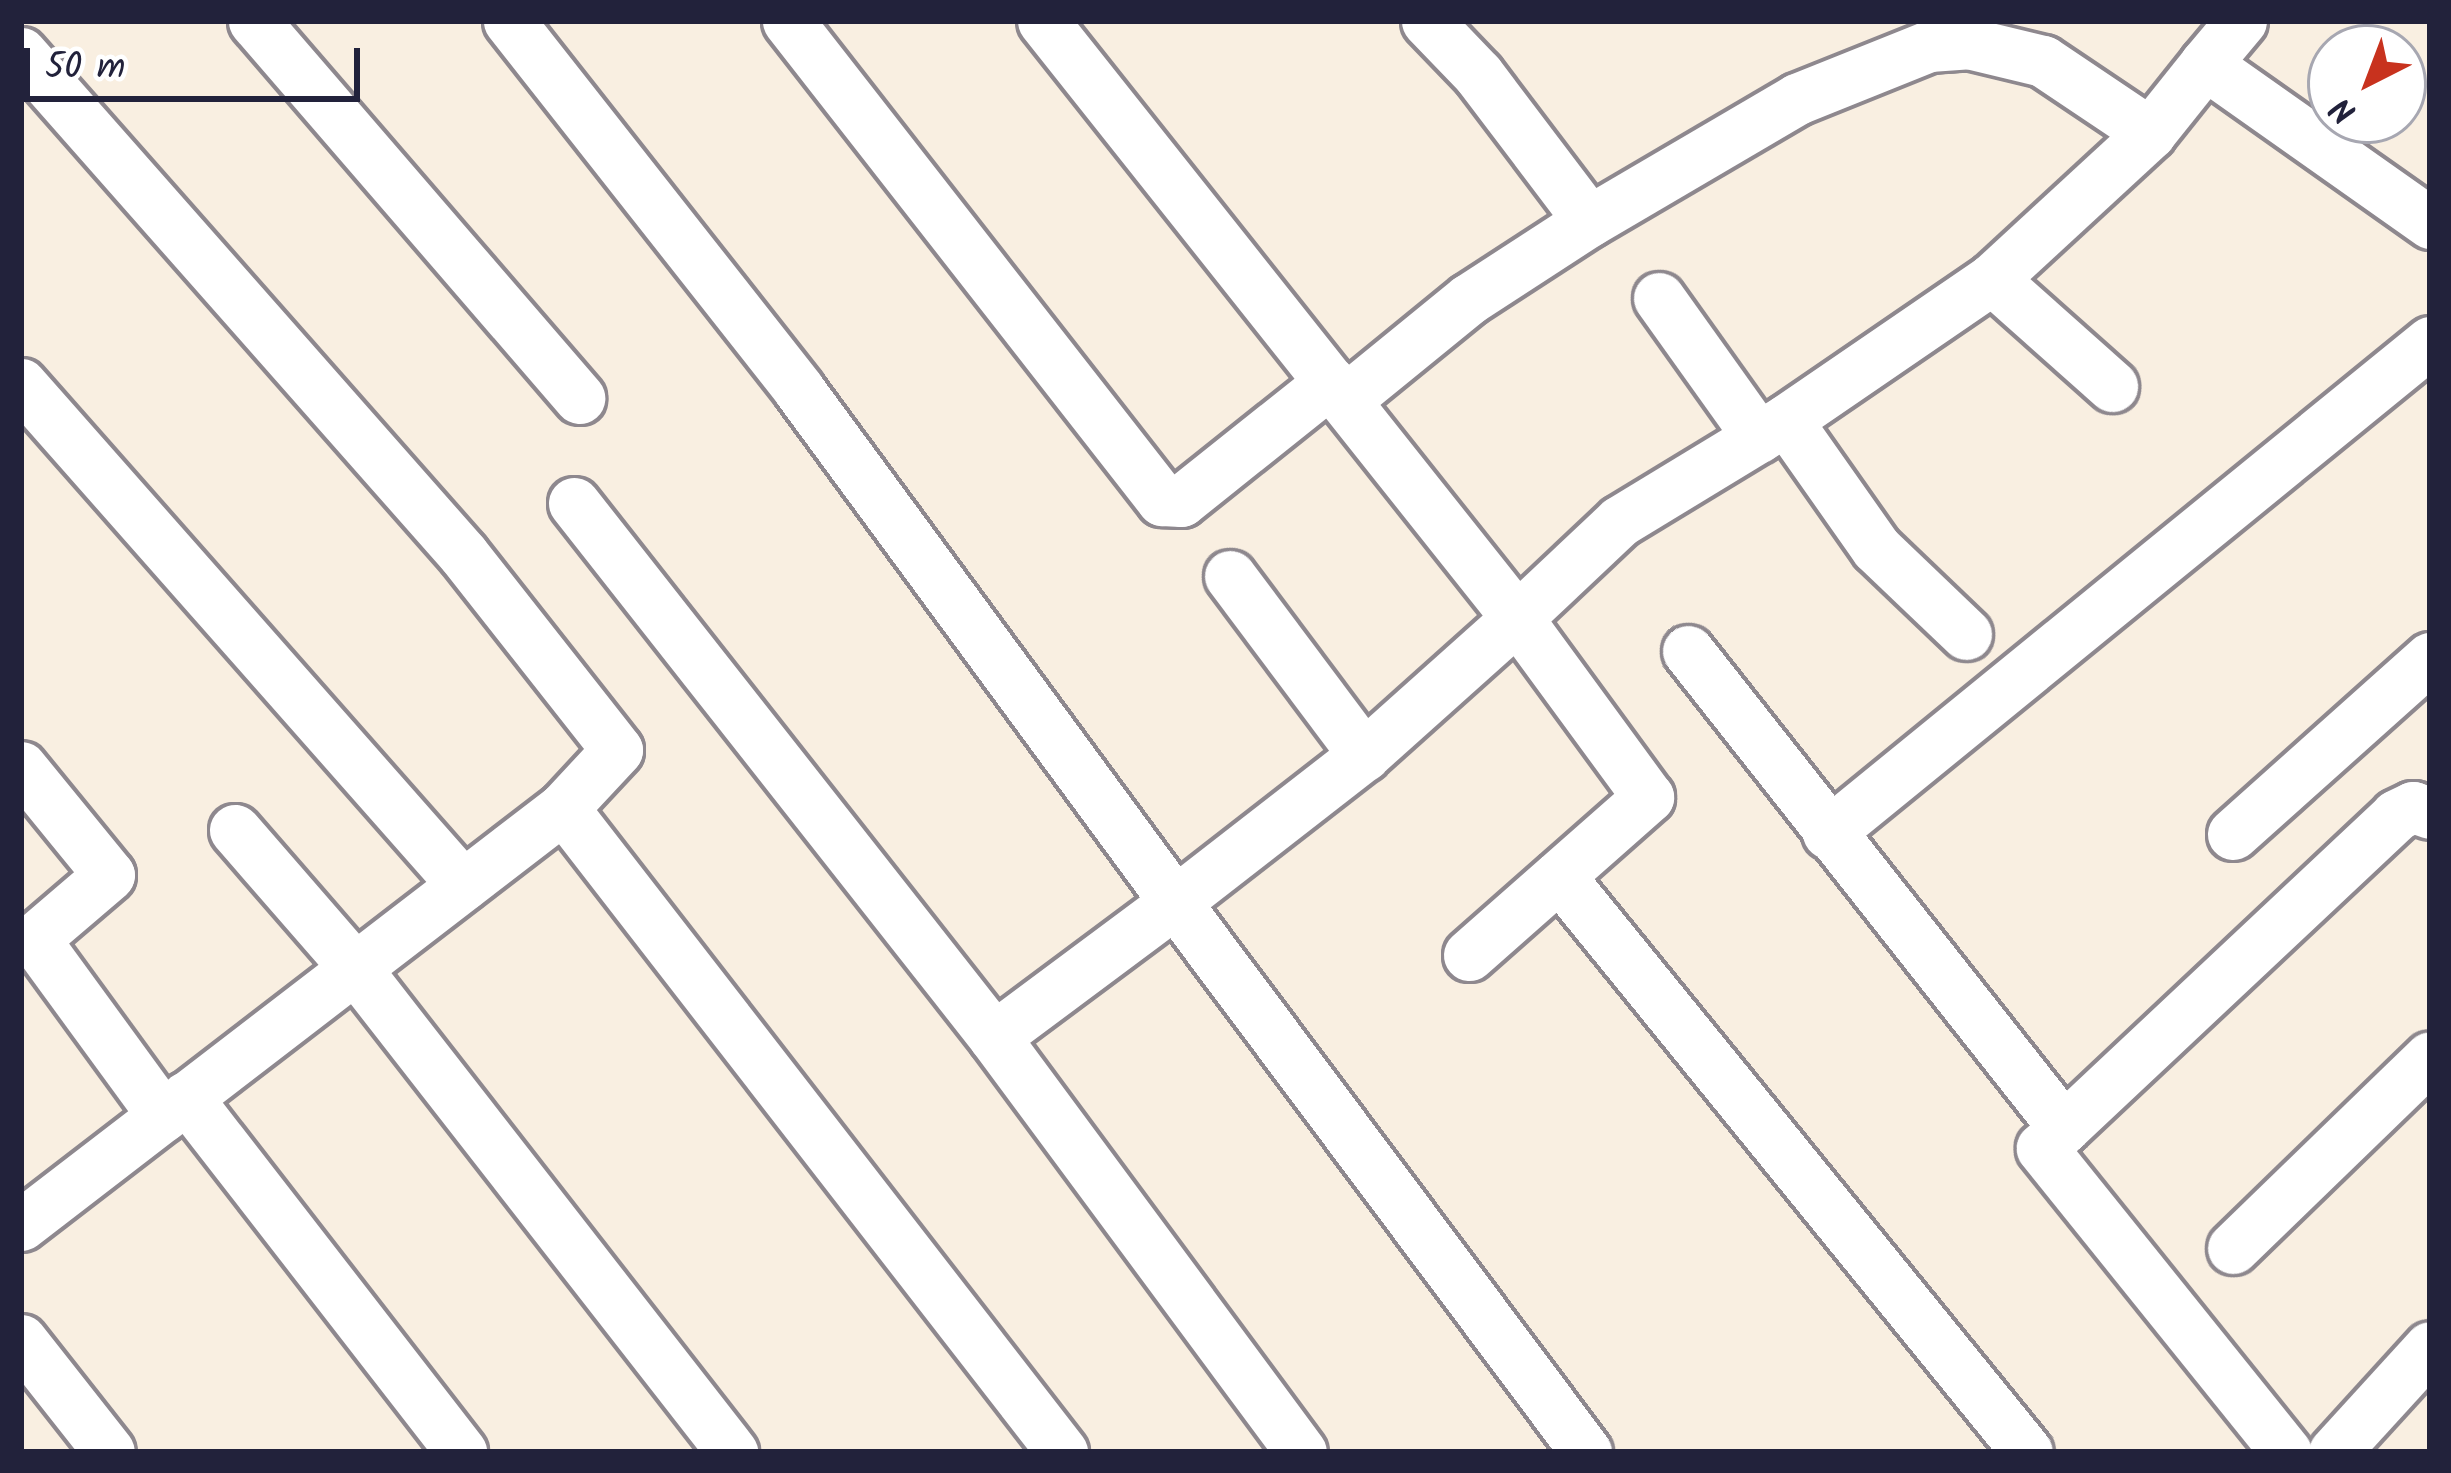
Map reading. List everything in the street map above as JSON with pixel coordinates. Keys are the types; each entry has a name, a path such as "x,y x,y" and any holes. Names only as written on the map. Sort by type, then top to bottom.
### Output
{"street":[{"path":"254,21 580,398"},
{"path":"509,21 799,390 1586,1452"},
{"path":"788,21 1162,500 1181,501 1589,221 1797,99 1929,46 1968,43 2043,62 2150,134"},
{"path":"1043,21 1517,618 1648,797 1468,955"},
{"path":"1427,21 1478,74 1589,221"},
{"path":"994,1036 1364,755 1620,520 1772,429 1992,279 2150,134 2241,21"},
{"path":"21,53 463,554 617,750 562,808 21,1225"},
{"path":"2205,64 2430,223"},
{"path":"1992,279 2112,386"},
{"path":"1659,298 1876,548 1966,634"},
{"path":"1828,832 2430,342"},
{"path":"21,384 463,885"},
{"path":"574,503 994,1036 1301,1452"},
{"path":"1230,576 1364,755"},
{"path":"1688,651 2064,1127"},
{"path":"2233,834 2430,658"},
{"path":"21,767 109,875 34,939 461,1452"},
{"path":"2286,1452 2042,1148 2396,815 2413,807 2430,813"},
{"path":"562,808 1062,1452"},
{"path":"235,830 355,968 732,1452"},
{"path":"1559,876 2027,1452"},
{"path":"2233,1248 2430,1057"},
{"path":"21,1340 109,1452"},
{"path":"2334,1452 2430,1347"}]}
